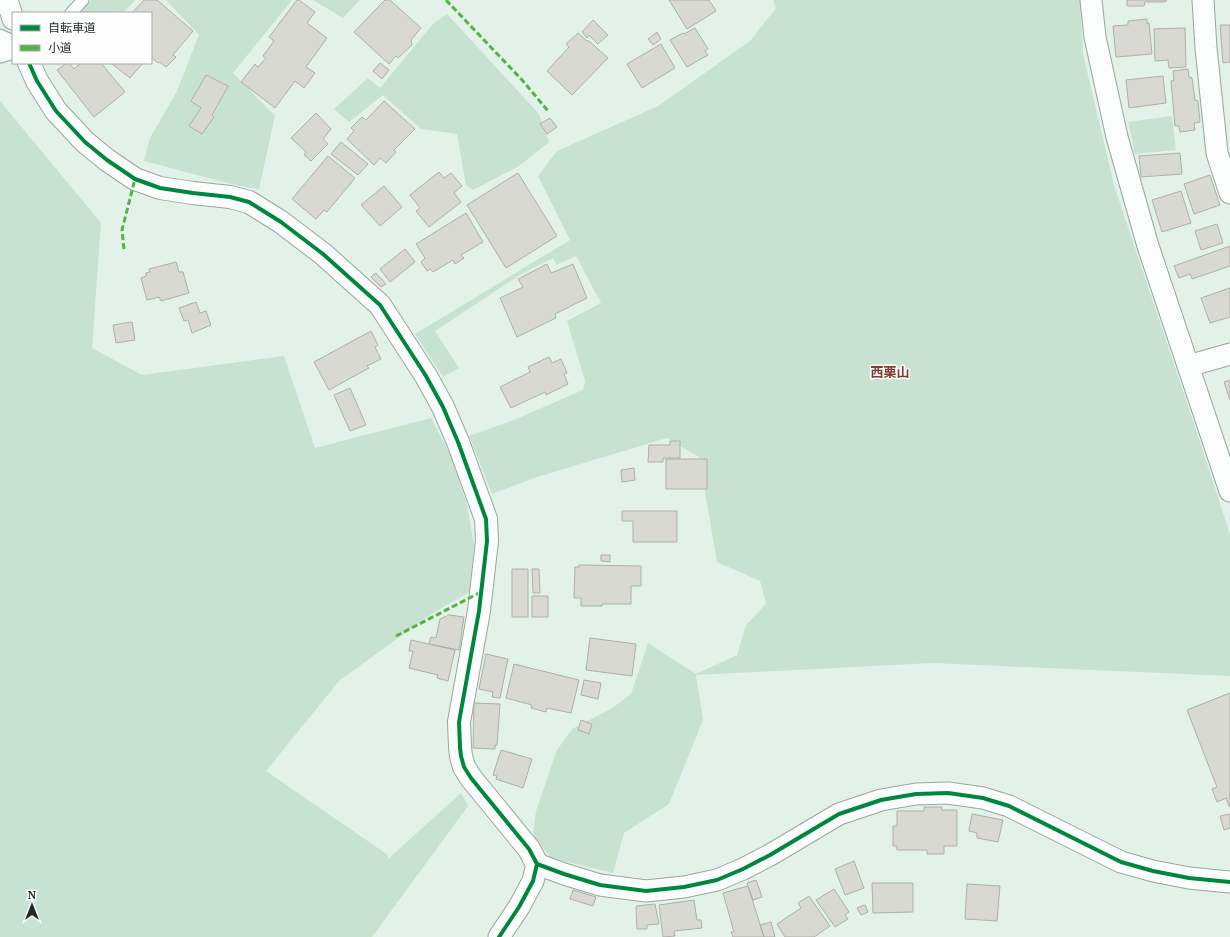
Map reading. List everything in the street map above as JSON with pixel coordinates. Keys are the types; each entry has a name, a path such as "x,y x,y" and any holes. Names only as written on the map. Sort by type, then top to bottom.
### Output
{"street":[{"path":"7,0 12,16"},
{"path":"1091,0 1095,37 1118,137 1148,246 1230,490"},
{"path":"1203,0 1206,48 1217,153 1230,194"},
{"path":"0,52 12,48"},
{"path":"29,64 37,81 61,116 85,142 107,160 135,179 160,188 230,197 249,202 281,222 323,254 380,305 426,376 443,408 458,442 486,519 487,541 479,611 459,722 461,756 464,767 471,778 529,849 537,864 533,881 519,907 499,937"},
{"path":"1188,366 1230,354"},
{"path":"537,864 600,885 646,891 684,887 717,880 743,869 770,856 839,814 881,800 916,794 948,793 983,798 1009,806 1121,862 1153,871 1189,878 1230,882"}],"lane":[{"path":"72,12 83,0"},
{"path":"0,35 12,41"}],"green space":[{"path":"91,0 135,0 124,12 81,12"},
{"path":"166,0 292,0 233,73 275,116 259,189 239,186 144,161 150,138 176,93 199,35"},
{"path":"313,0 360,0 343,18"},
{"path":"773,0 1080,0 1083,54 1114,185 1230,534 1230,676 932,663 696,675 703,720 669,804 624,833 613,873 551,858 533,836 536,811 557,750 572,729 611,709 631,694 648,643 696,674 737,655 746,625 766,604 760,581 717,562 699,457 667,438 537,477 492,494 469,436 516,419 583,390 585,381 567,321 601,303 576,256 556,265 553,258 518,276 435,331 459,368 443,377 415,334 570,240 538,176 557,151 658,106 750,41 776,8"},
{"path":"447,14 539,114 549,142 519,166 473,190 466,185 457,134 421,129 383,95 349,122 334,109 368,78 380,88 433,24"},
{"path":"0,101 101,223 92,348 142,375 284,356 315,448 431,418 451,456 467,505 474,545 470,592 431,614 339,681 266,771 388,855 388,859 461,793 468,806 372,937 0,937"},
{"path":"1172,116 1176,150 1135,154 1128,122"}],"building":[{"path":"144,0 157,0 193,31 173,55 176,57 166,67 152,58 152,12 133,12"},
{"path":"297,0 315,12 307,23 327,38 306,67 315,73 304,88 295,81 275,108 241,82 255,64 258,67 266,58 263,56 274,41 269,37"},
{"path":"385,0 390,0 421,28 411,40 412,45 398,58 396,56 389,64 354,32"},
{"path":"669,0 709,0 716,11 687,29"},
{"path":"1127,0 1167,0 1165,2 1145,2 1144,6 1127,6"},
{"path":"1147,19 1147,24 1149,23 1152,54 1116,57 1113,26 1128,25 1128,21"},
{"path":"593,20 608,35 598,44 589,35 587,38 582,32"},
{"path":"1220,25 1230,25 1230,62 1223,63"},
{"path":"695,28 708,49 705,51 708,55 687,67 670,40"},
{"path":"1185,28 1186,67 1169,68 1168,60 1155,61 1154,29"},
{"path":"657,32 661,39 653,45 648,39"},
{"path":"578,33 608,58 572,95 547,71 569,47 566,44"},
{"path":"661,44 675,68 642,88 627,64"},
{"path":"380,63 389,70 382,79 373,71"},
{"path":"66,64 70,64 74,69 80,64 102,64 125,92 94,117 57,70"},
{"path":"112,64 142,64 130,78"},
{"path":"1188,69 1189,77 1192,78 1195,100 1198,101 1200,122 1194,123 1195,130 1180,132 1179,126 1175,126 1171,81 1174,80 1173,71"},
{"path":"206,75 228,86 212,115 214,117 202,134 189,126 201,108 191,101"},
{"path":"1163,76 1166,103 1129,108 1126,80"},
{"path":"384,101 415,129 394,150 396,152 386,163 380,158 374,165 347,139 354,131 351,128 362,117 366,120"},
{"path":"316,113 331,129 323,139 328,144 311,161 304,155 306,152 291,138"},
{"path":"550,118 557,127 547,134 540,124"},
{"path":"341,142 368,164 358,175 331,154"},
{"path":"1180,153 1182,174 1141,177 1139,156"},
{"path":"328,156 355,178 327,212 324,210 316,219 292,199"},
{"path":"439,172 444,178 451,173 462,186 454,193 461,202 429,227 416,211 420,208 410,195"},
{"path":"518,173 557,236 506,268 467,205"},
{"path":"1210,175 1220,205 1194,214 1184,184"},
{"path":"384,186 402,207 380,226 361,205"},
{"path":"1181,191 1191,223 1162,232 1152,200"},
{"path":"466,213 483,242 461,255 464,258 455,264 453,260 433,272 430,269 427,271 421,262 425,258 416,244"},
{"path":"1217,224 1223,243 1201,250 1195,231"},
{"path":"1230,246 1230,266 1192,279 1190,274 1179,278 1174,266"},
{"path":"405,249 415,262 390,282 380,269"},
{"path":"176,262 179,272 183,272 189,293 161,301 159,297 147,300 141,278 146,276 146,273 150,272 149,269"},
{"path":"547,264 551,273 573,264 587,298 555,314 556,318 517,337 500,298 523,287 518,279"},
{"path":"376,273 386,284 381,287 371,277"},
{"path":"1230,288 1230,317 1210,323 1201,298"},
{"path":"196,302 200,313 206,311 211,325 192,333 188,320 184,321 179,308"},
{"path":"132,322 135,340 116,343 113,325"},
{"path":"371,331 378,345 375,347 381,359 367,366 369,368 329,390 314,362"},
{"path":"549,357 552,363 561,359 567,373 564,374 568,384 546,395 545,392 511,408 500,387 530,372 528,367"},
{"path":"1230,380 1230,400 1224,382"},
{"path":"350,388 366,425 350,431 334,395"},
{"path":"670,441 680,441 680,458 663,458 663,462 648,462 649,445 670,445"},
{"path":"666,459 707,459 707,489 666,489"},
{"path":"634,468 635,480 622,482 621,470"},
{"path":"622,511 677,511 677,542 633,542 633,521 622,521"},
{"path":"601,555 610,555 610,562 601,561"},
{"path":"579,565 641,566 641,586 631,586 631,604 581,606 581,598 574,598 575,567 579,567"},
{"path":"512,569 528,569 528,617 512,617"},
{"path":"532,569 539,569 540,593 533,593"},
{"path":"532,596 548,596 548,617 532,617"},
{"path":"449,615 464,617 459,650 429,644 431,637 436,638 440,619"},
{"path":"590,638 636,644 632,676 586,670"},
{"path":"411,640 455,650 448,681 437,678 438,675 409,668 413,651 409,651"},
{"path":"486,654 508,659 500,698 492,697 493,692 479,689"},
{"path":"514,664 579,680 571,713 547,708 546,712 531,708 532,705 506,698"},
{"path":"584,680 601,683 598,699 581,695"},
{"path":"1230,693 1229,806 1226,798 1217,802 1212,789 1217,787 1187,710"},
{"path":"474,703 500,704 497,745 495,745 495,749 473,748"},
{"path":"581,720 592,724 589,734 578,730"},
{"path":"501,750 532,759 523,788 496,779 497,776 493,775"},
{"path":"924,807 942,807 942,810 957,810 957,846 944,846 944,854 927,854 927,850 897,850 897,846 893,846 893,826 897,826 897,811 924,811"},
{"path":"972,814 1003,820 998,842 977,838 977,833 969,831"},
{"path":"1230,814 1230,828 1224,830 1220,816"},
{"path":"854,861 864,888 845,895 835,869"},
{"path":"756,880 762,897 753,900 747,883"},
{"path":"872,883 913,883 913,912 873,913"},
{"path":"967,884 1000,886 997,921 965,919"},
{"path":"748,886 764,937 733,937 731,932 734,932 723,893"},
{"path":"834,889 849,912 845,915 848,919 835,927 816,900"},
{"path":"573,890 596,897 593,906 570,899"},
{"path":"809,896 830,926 814,937 785,937 777,924 801,908 798,903"},
{"path":"694,900 697,920 701,920 702,928 674,931 675,936 663,937 659,905"},
{"path":"655,904 659,924 647,925 647,929 637,929 636,906"},
{"path":"865,905 868,912 861,915 857,908"},
{"path":"771,922 775,937 764,937 760,925"}],"marked path":[{"path":"446,0 523,81 548,111"},
{"path":"124,249 122,230 135,179"},
{"path":"396,636 481,592"}],"cycle path":[{"path":"29,64 37,81 56,111 85,142 107,160 135,179 160,188 230,197 249,202 281,222 323,254 380,305 426,376 443,407 458,442 486,519 487,541 479,611 459,722 461,756 464,767 471,778 529,849 537,864 533,881 519,907 499,937"},
{"path":"537,864 600,885 646,891 684,887 717,880 743,869 770,855 839,814 881,800 916,794 948,793 983,798 1009,806 1121,862 1153,871 1189,878 1230,882"}],"district":[{"name":"西栗山","path":"890,372"}]}
